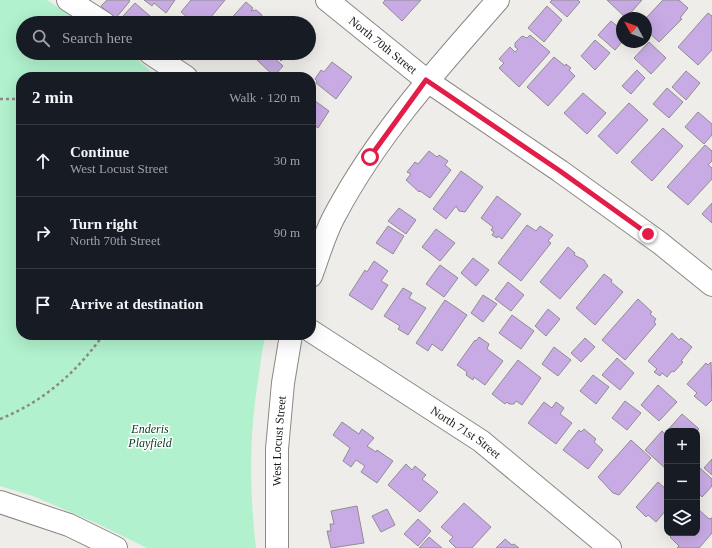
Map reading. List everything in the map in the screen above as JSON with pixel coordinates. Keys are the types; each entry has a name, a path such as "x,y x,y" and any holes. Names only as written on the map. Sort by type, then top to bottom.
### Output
{"street":[{"path":"68,0 93,16"},
{"name":"North 70th Street","path":"327,0 426,80 566,176 660,243 712,285"},
{"path":"316,263 335,214 370,157 426,80 498,0"},
{"path":"160,60 178,72"},
{"name":"North 71st Street","path":"316,334 481,441 610,548"},
{"name":"West Locust Street","path":"278,548 277,449 283,383 290,340"},
{"path":"0,502 69,524 116,548"}],"path":[{"path":"0,99 16,100"},
{"path":"0,418 30,404 67,377 88,356 99,340"}],"green space":[{"name":"Enderis Playfield","path":"0,0 47,0 71,16 16,16 16,60 138,60 151,72 16,72 16,340 265,340 253,418 251,461 252,504 256,548 147,548 96,523 33,496 0,486"}],"building":[{"path":"107,0 130,1 118,16 112,16 101,6"},
{"path":"144,0 175,0 166,13 154,3 152,6"},
{"path":"191,0 225,0 212,16 186,16 181,12"},
{"path":"385,0 421,0 402,21 383,3"},
{"path":"552,0 578,0 580,2 567,17 550,2"},
{"path":"607,0 642,0 631,12 620,12"},
{"path":"663,0 679,0 688,8 680,18 682,19 659,42 652,36 652,12"},
{"path":"246,2 253,8 251,11 256,10 262,16 233,16"},
{"path":"135,3 150,16 123,16"},
{"path":"547,6 562,20 544,42 528,28"},
{"path":"708,13 712,16 712,50 698,65 678,47"},
{"path":"611,21 616,25 617,48 615,50 598,35"},
{"path":"530,35 550,52 519,87 499,68 504,63 499,59 510,47 515,52 518,49 515,47 515,43 522,36 527,38"},
{"path":"595,40 610,53 595,70 581,56"},
{"path":"652,45 666,58 651,74 634,58 643,48 652,48"},
{"path":"554,57 565,66 566,64 571,68 569,70 575,76 548,106 527,87"},
{"path":"257,60 277,60 283,66 278,72 270,72"},
{"path":"332,62 352,77 336,99 316,83 316,78 321,70 324,72"},
{"path":"637,70 645,78 631,94 622,86"},
{"path":"686,71 700,83 686,100 672,87"},
{"path":"667,88 683,102 669,118 653,104"},
{"path":"583,93 606,113 587,134 564,113"},
{"path":"316,102 329,111 318,128 316,126"},
{"path":"629,103 648,120 617,154 598,136"},
{"path":"698,112 712,124 712,135 704,144 685,127"},
{"path":"663,128 683,146 652,181 631,162"},
{"path":"705,145 712,151 712,161 708,165 712,168 712,179 688,205 667,187"},
{"path":"429,151 437,157 439,155 448,161 445,165 451,170 430,198 420,191 419,192 406,180 411,174 407,172 415,162 418,164"},
{"path":"461,171 483,187 465,212 459,211 456,206 446,219 433,209"},
{"path":"497,196 521,214 502,239 498,236 497,238 492,235 494,232 491,230 493,227 481,218"},
{"path":"712,203 712,223 702,214"},
{"path":"399,208 416,220 406,234 388,221"},
{"path":"527,225 536,231 540,226 553,235 548,241 551,243 521,281 498,263"},
{"path":"388,226 404,236 393,254 376,243"},
{"path":"436,229 455,243 440,261 422,247"},
{"path":"568,247 575,253 574,255 584,260 588,266 560,299 540,282"},
{"path":"473,258 489,270 476,286 461,273"},
{"path":"374,261 388,271 381,281 388,285 372,310 349,295 365,270 367,272"},
{"path":"440,265 458,278 444,297 426,284"},
{"path":"604,274 623,292 595,325 576,308"},
{"path":"508,282 524,295 511,311 495,299"},
{"path":"403,288 412,293 409,298 426,308 408,335 398,329 400,326 384,316"},
{"path":"483,295 497,304 483,322 471,313"},
{"path":"638,299 652,312 650,314 656,319 654,322 656,324 625,360 602,340"},
{"path":"445,300 467,315 442,351 432,344 428,351 416,343"},
{"path":"548,309 560,319 546,336 535,326"},
{"path":"512,315 534,331 521,349 499,333"},
{"path":"672,333 679,340 681,338 692,347 681,361 683,362 674,372 672,371 667,377 662,373 660,376 654,372 657,369 648,361"},
{"path":"479,337 489,344 487,349 503,361 485,385 474,377 473,380 466,375 467,372 457,365 475,340 476,341"},
{"path":"585,338 595,347 581,362 571,353"},
{"path":"554,347 571,360 558,376 542,364"},
{"path":"617,358 634,373 620,390 602,375"},
{"path":"518,360 541,378 522,405 516,401 514,404 509,404 507,402 505,404 492,394"},
{"path":"711,362 712,400 706,406 694,396 697,393 687,384 706,363 708,365"},
{"path":"593,375 609,387 596,404 580,391"},
{"path":"658,385 677,402 659,421 641,405"},
{"path":"625,401 641,413 627,430 612,418"},
{"path":"544,402 552,408 556,402 564,408 560,414 572,423 556,444 528,423"},
{"path":"682,414 698,428 670,428"},
{"path":"342,422 359,434 362,429 374,438 367,446 376,452 377,450 393,461 377,483 361,472 365,466 356,460 351,467 343,461 350,448 333,435"},
{"path":"584,429 596,439 594,442 603,450 588,469 563,450 579,430 581,432"},
{"path":"662,431 664,433 664,467 645,450"},
{"path":"631,440 651,458 619,495 613,493 598,477"},
{"path":"712,459 712,475 704,468"},
{"path":"406,464 412,470 415,466 426,475 422,479 438,492 420,512 388,485"},
{"path":"700,468 712,479 712,486 702,497 700,495"},
{"path":"658,482 664,487 664,513 656,522 648,515 646,517 636,507"},
{"path":"464,503 491,527 472,548 456,548 449,541 453,537 441,527"},
{"path":"357,506 364,543 331,548 327,531 331,531 330,524 334,524 331,511"},
{"path":"387,509 395,525 381,532 372,516"},
{"path":"700,511 709,519 712,518 712,533 699,548 677,548 679,546 670,537 700,536"},
{"path":"418,519 431,531 418,546 404,534"},
{"path":"429,537 442,548 419,548"},
{"path":"505,539 512,545 514,544 519,548 496,548"}],"route":[{"path":"370,157 426,80 560,171 648,234"}]}
